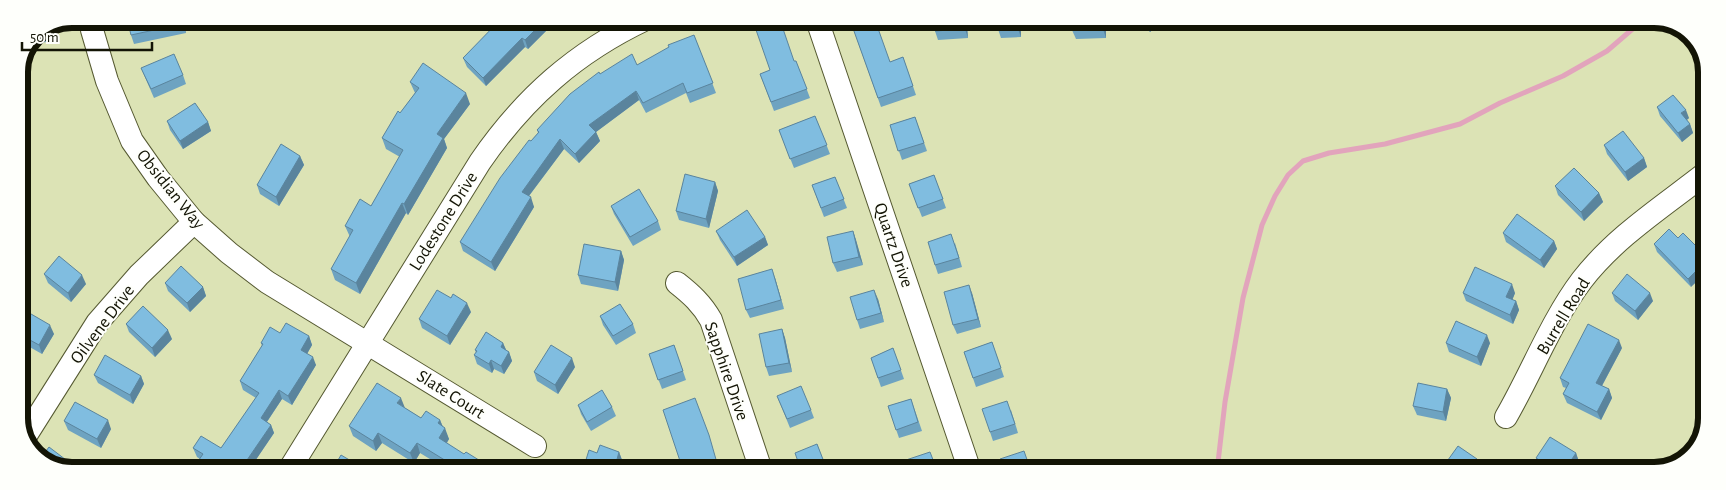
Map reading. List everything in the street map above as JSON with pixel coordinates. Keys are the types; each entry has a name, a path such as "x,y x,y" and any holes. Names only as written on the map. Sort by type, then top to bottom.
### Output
{"street":[{"name":"Obsidian Way","path":"92,28 107,81 132,142 158,178 194,222 229,253 267,282 367,343"},
{"name":"Lodestone Drive","path":"294,462 480,162 507,125 530,100 612,28"},
{"name":"Quartz Drive","path":"820,28 967,462"},
{"name":"Burrell Road","path":"1506,417 1523,387 1548,334 1583,279 1622,238 1698,184"},
{"name":"Oilvene Drive","path":"29,430 97,323 139,274 194,222"},
{"name":"Sapphire Drive","path":"677,283 694,297 704,308 711,320 758,462"},
{"name":"Slate Court","path":"367,343 536,446"}],"building":[{"path":"129,28 163,28 131,35"},
{"path":"492,28 537,28 525,40 522,38 483,78 463,58"},
{"path":"755,28 783,28 794,61 796,61 807,89 771,102 760,74 770,70"},
{"path":"853,28 878,28 890,62 903,57 913,86 878,98"},
{"path":"935,28 965,29 935,31"},
{"path":"998,28 1018,28 1018,29"},
{"path":"1072,28 1103,28 1103,29 1072,30"},
{"path":"694,35 713,83 687,93 683,83 643,103 636,91 589,125 596,132 575,154 560,139 522,192 531,197 491,262 460,242 500,178 529,140 531,141 539,132 537,130 570,94 599,72 600,74 632,54 637,65 669,47 668,45"},
{"path":"174,54 183,75 151,89 141,68"},
{"path":"423,63 466,93 437,134 443,138 404,204 402,203 356,283 331,269 353,230 345,226 360,199 371,206 403,150 382,138 398,111 400,113 419,88 410,82"},
{"path":"1673,95 1686,110 1681,113 1690,124 1678,133 1657,107"},
{"path":"195,103 208,122 180,141 167,121"},
{"path":"815,116 827,145 790,159 779,130"},
{"path":"915,117 924,143 898,151 890,125"},
{"path":"1623,131 1644,158 1625,172 1604,145"},
{"path":"281,144 300,156 276,197 257,185"},
{"path":"1574,168 1599,193 1581,212 1555,186"},
{"path":"685,174 715,182 706,219 676,211"},
{"path":"934,175 943,199 918,208 909,184"},
{"path":"835,177 844,199 821,208 812,185"},
{"path":"639,189 658,221 630,237 611,206"},
{"path":"747,210 765,237 734,257 716,231"},
{"path":"1517,214 1554,241 1540,260 1503,233"},
{"path":"1669,229 1678,238 1683,233 1698,248 1698,269 1688,279 1654,244"},
{"path":"853,231 859,257 833,263 827,237"},
{"path":"951,234 959,258 935,265 928,242"},
{"path":"584,244 621,251 615,282 578,275"},
{"path":"59,256 82,275 68,293 44,274"},
{"path":"181,266 203,287 187,303 165,283"},
{"path":"1475,267 1512,284 1506,297 1516,301 1510,315 1463,293"},
{"path":"772,269 781,300 746,310 738,279"},
{"path":"1627,274 1650,293 1635,311 1612,293"},
{"path":"969,285 978,319 953,325 944,292"},
{"path":"437,290 451,298 453,294 467,303 447,336 419,319"},
{"path":"874,290 881,313 857,320 850,297"},
{"path":"620,304 633,324 613,336 600,316"},
{"path":"143,306 168,330 152,348 126,324"},
{"path":"28,312 50,325 39,345 28,339"},
{"path":"1456,321 1487,335 1477,357 1446,343"},
{"path":"286,323 309,336 301,350 313,357 288,396 279,390 261,418 271,425 246,462 197,462 203,454 193,448 201,436 221,448 259,393 240,381 263,344 261,343 270,327 280,333"},
{"path":"1588,324 1619,340 1596,383 1609,389 1597,412 1563,394 1569,383 1560,378"},
{"path":"782,329 789,363 766,367 759,334"},
{"path":"486,332 503,343 501,347 509,352 501,366 491,360 489,364 474,355"},
{"path":"992,342 1001,368 973,378 964,352"},
{"path":"551,345 572,358 555,385 534,372"},
{"path":"674,345 683,371 658,380 649,354"},
{"path":"893,348 901,370 878,378 871,358"},
{"path":"105,355 141,376 130,395 94,375"},
{"path":"377,383 401,398 397,403 421,418 426,411 440,420 438,423 445,428 439,438 464,454 466,452 482,462 448,462 417,443 410,453 378,433 373,441 349,426"},
{"path":"1418,383 1447,389 1443,412 1413,406"},
{"path":"801,386 811,410 787,419 777,396"},
{"path":"602,390 612,407 587,422 578,405"},
{"path":"695,398 717,462 680,462 663,410"},
{"path":"911,399 918,422 896,430 888,406"},
{"path":"1007,401 1015,424 990,432 982,409"},
{"path":"75,402 108,420 97,439 64,421"},
{"path":"1550,437 1576,453 1570,462 1542,462 1536,458"},
{"path":"817,444 824,462 798,462 795,453"},
{"path":"600,445 619,452 616,462 585,462 589,450 597,453"},
{"path":"1458,446 1477,459 1475,462 1446,462"},
{"path":"49,447 68,462 54,459 44,453"},
{"path":"1024,451 1028,462 1001,462 1000,459"},
{"path":"930,452 934,462 907,462 906,460"},
{"path":"341,455 353,462 337,462"}],"waterway":[{"path":"1218,462 1225,402 1243,298 1262,225 1275,196 1288,175 1303,161 1329,153 1385,144 1460,124 1500,103 1563,76 1607,51 1634,28"}]}
